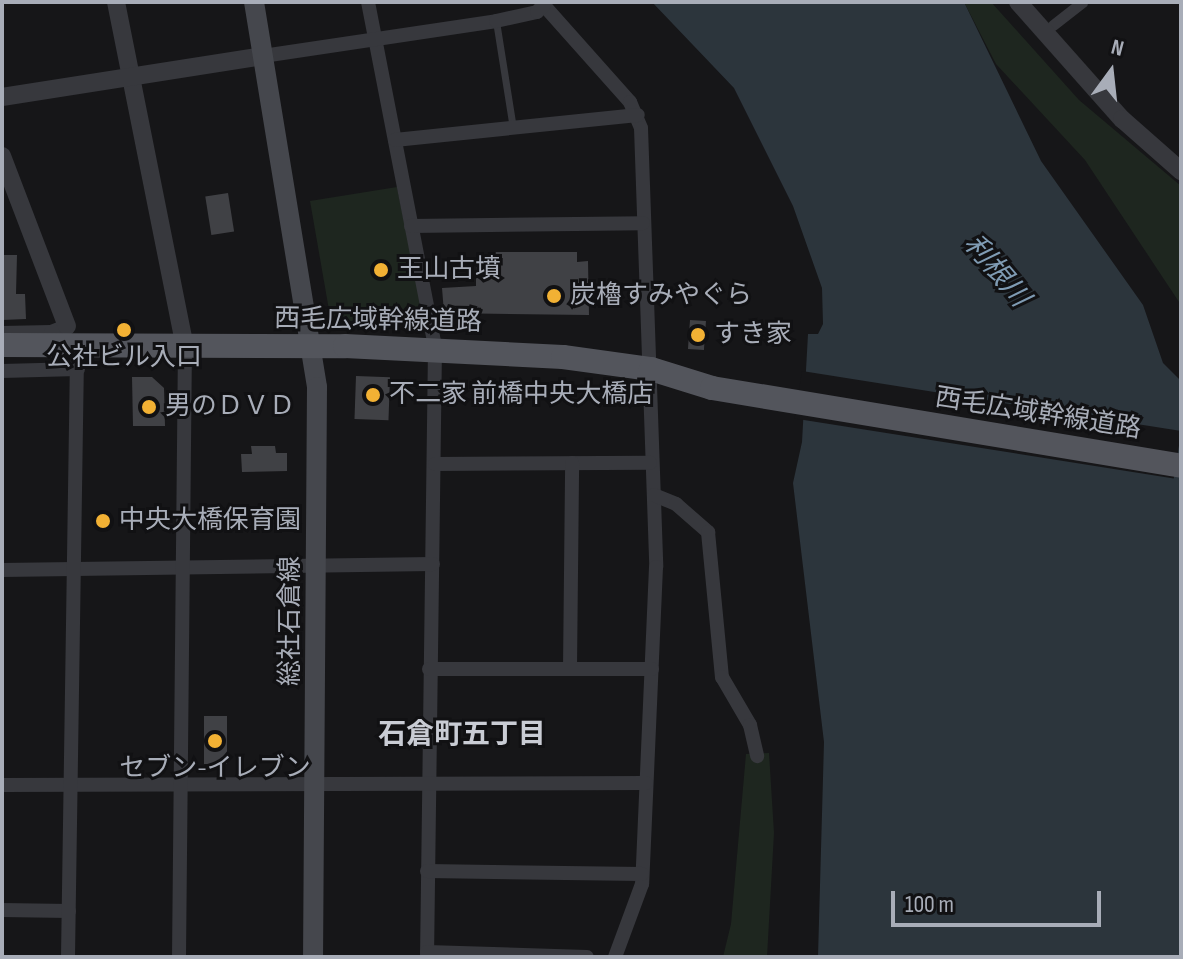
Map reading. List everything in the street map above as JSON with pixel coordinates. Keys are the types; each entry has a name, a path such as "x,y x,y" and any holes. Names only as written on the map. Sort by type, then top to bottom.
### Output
{"main road":[{"name":"総社石倉線","path":"254,2 312,346 318,565 313,957"},
{"name":"西毛広域幹線道路","path":"2,345 435,348 650,369 1181,466"},
{"name":"西毛広域幹線道路","path":"2,361 77,364 102,346"},
{"name":"西毛広域幹線道路","path":"713,380 1181,450"}],"street":[{"path":"116,2 185,347 179,957"},
{"path":"368,2 435,348 427,954 587,957"},
{"path":"1018,2 1122,119 1181,171"},
{"path":"1053,25 1082,2"},
{"path":"2,97 496,21 537,12 542,4 638,115 650,369 650,463 654,495 652,669 642,874 637,906 615,957"},
{"path":"395,140 638,115"},
{"path":"2,156 67,326 51,332 2,333"},
{"path":"411,226 643,223"},
{"path":"2,371 77,364 68,957"},
{"path":"570,668 572,463"},
{"path":"435,464 650,463"},
{"path":"654,495 676,504 708,532 722,677 745,713 757,756"},
{"path":"2,570 433,564"},
{"path":"429,669 652,669"},
{"path":"2,785 181,788 646,783"},
{"path":"427,871 642,874"},
{"path":"2,910 69,911"}],"lane":[{"path":"496,21 513,128"}],"shaded area":[{"path":"964,2 991,2 1079,100 1181,186 1181,305 1085,160 996,64"},
{"path":"397,187 424,320 339,321 329,310 310,201"},
{"path":"769,753 774,833 767,957 723,957 731,924 746,754"}],"water":[{"name":"利根川","path":"652,2 964,2 1041,161 1143,305 1163,363 1181,381 1181,957 818,957 824,742 793,483 802,442 808,334 818,334 823,324 822,288 793,206 734,88"}],"pier":[{"path":"802,371 1181,431 1174,478 794,418"}],"building":[{"path":"228,193 234,232 211,235 205,197"},
{"path":"494,252 577,252 577,262 588,261 589,315 444,313 442,288 476,286 476,267 494,267"},
{"path":"2,255 17,255 16,294 25,294 26,319 2,320"},
{"name":"すき家","path":"690,320 706,321 704,350 688,349"},
{"name":"不二家 前橋中央大橋店","path":"356,376 390,377 388,420 354,419"},
{"name":"男のＤＶＤ","path":"132,377 152,377 164,388 165,426 133,426"},
{"path":"251,446 275,446 276,453 287,453 287,471 242,472 241,454 252,454"},
{"path":"204,716 227,716 227,764 204,764"}],"place":[{"name":"王山古墳","path":"381,270"},
{"name":"炭櫓すみやぐら","path":"554,296"},
{"name":"公社ビル入口","path":"124,330"},
{"name":"すき家","path":"698,335"},
{"name":"不二家 前橋中央大橋店","path":"373,395"},
{"name":"男のＤＶＤ","path":"149,407"},
{"name":"中央大橋保育園","path":"103,521"},
{"name":"セブン-イレブン","path":"215,741"}],"district":[{"name":"石倉町五丁目","path":"462,735"}]}
